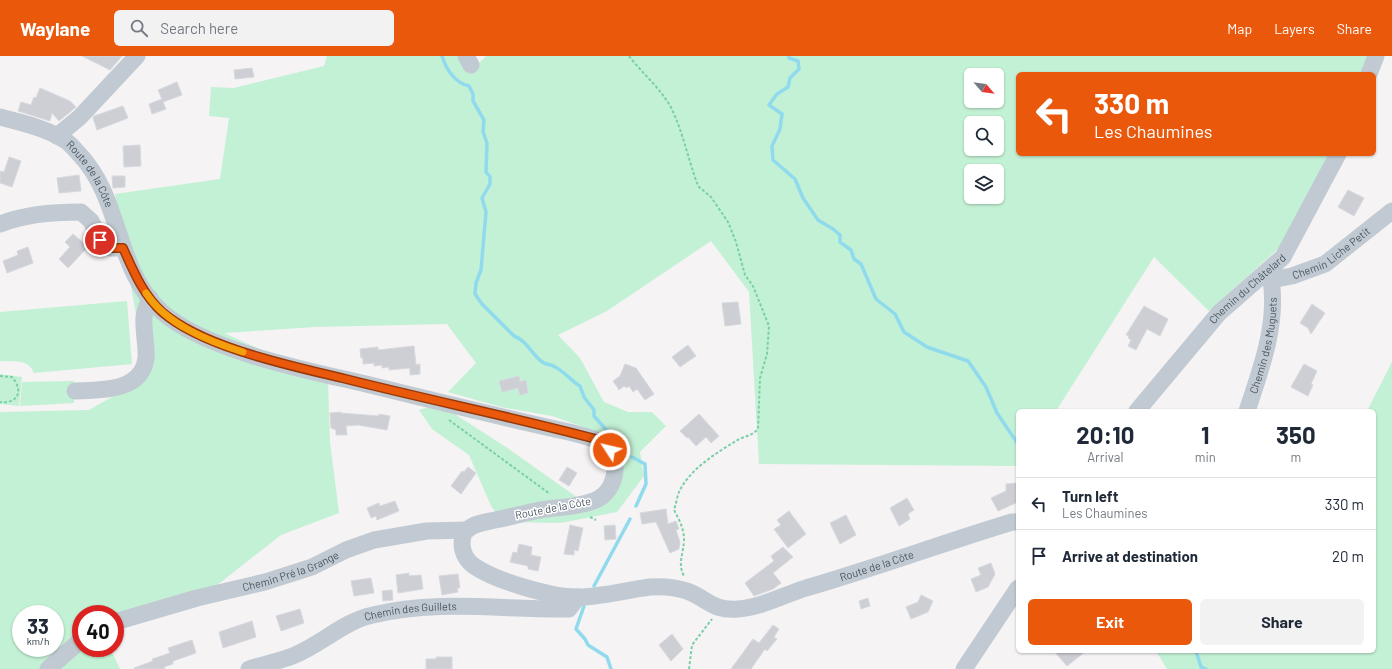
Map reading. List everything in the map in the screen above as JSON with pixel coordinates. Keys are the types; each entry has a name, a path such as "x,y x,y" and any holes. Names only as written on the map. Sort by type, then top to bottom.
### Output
{"street":[{"path":"57,136 80,117 137,56"},
{"path":"1370,72 1376,56"},
{"name":"Route de la Côte","path":"0,117 57,136 67,141 96,174 113,211 123,248 134,273 150,298 162,312 180,324 217,343 241,351 317,372 569,432 604,443 615,460 614,475 611,486 598,499 582,504 565,506 477,524 467,530 462,541 466,560 474,566 518,585 557,596 578,597 650,587 671,586 689,592 704,602 719,608 736,609 754,607 794,592 902,559 972,534 1016,522"},
{"name":"Chemin du Châtelard","path":"1139,409 1219,313 1268,277 1283,257 1337,156"},
{"name":"Chemin Liche Petit","path":"1268,277 1292,276 1325,264 1392,211"},
{"path":"0,224 26,217 62,212 81,212 91,221 100,240 109,248 123,248"},
{"name":"Chemin des Muguets","path":"1248,409 1271,328 1274,299 1268,277"},
{"path":"75,391 112,389 131,382 139,374 146,359 144,317 150,298"},
{"name":"Chemin Pré la Grange","path":"124,619 197,598 265,582 312,567 346,550 374,540 427,531 467,530"},
{"path":"964,669 1016,591"},
{"name":"Chemin des Guillets","path":"248,669 295,655 349,624 372,615 450,605 524,610 569,609 578,597"},
{"path":"48,669 72,648"}],"path":[{"path":"629,56 637,67 648,75 668,101 696,183 711,197 728,222 736,242 745,275 753,286 768,326 767,354 760,378 758,429 755,433 741,438 713,456 693,473 679,492 674,510 680,520 684,538 681,570 688,584 689,592"},
{"path":"0,376 12,377 17,383 19,392 16,398 8,403 0,402"},
{"path":"448,419 517,468 565,506"},
{"path":"689,669 692,645 719,608"}],"green space":[{"path":"327,56 464,56 479,63 486,56 1370,56 1364,72 1016,72 1016,156 1328,156 1279,248 1209,311 1154,257 1057,409 1016,409 1016,466 759,464 749,292 711,241 607,311 558,335 580,358 604,402 628,412 652,412 666,426 640,452 644,476 617,512 560,523 503,522 491,506 469,455 432,429 419,410 439,404 506,447 588,505 622,467 592,430 552,416 501,407 448,392 476,363 447,324 315,327 224,333 328,380 330,442 339,513 281,535 216,586 124,612 124,605 72,605 72,657 114,657 120,669 0,669 0,412 89,410 149,376 139,332 115,194 220,179 229,118 209,116 211,87 234,88 324,66"},
{"path":"127,301 132,364 34,373 28,365 24,363 15,361 0,361 0,312"},
{"path":"1392,362 1392,669 1167,669 1157,653 1376,653 1376,409 1368,409"},
{"path":"0,374 22,377 19,406 0,404"},
{"path":"74,381 74,403 20,406 22,382"}],"building":[{"path":"82,56 122,56 110,70"},
{"path":"252,68 254,77 235,79 234,70"},
{"path":"177,82 182,95 163,102 166,109 152,114 149,104 162,99 158,90"},
{"path":"40,88 70,101 76,107 59,121 52,113 50,121 18,111 21,102 31,105"},
{"path":"123,106 128,118 97,130 93,118 94,116"},
{"path":"140,145 141,166 124,167 123,146"},
{"path":"9,157 21,161 12,187 0,183 0,171 4,172"},
{"path":"79,175 81,191 59,193 57,178"},
{"path":"112,176 125,176 125,187 113,188"},
{"path":"1348,190 1364,198 1354,216 1338,207"},
{"path":"73,234 88,247 68,268 59,259 70,247 65,242"},
{"path":"28,247 33,263 7,273 3,261 18,255 17,251"},
{"path":"738,302 741,324 725,326 722,303"},
{"path":"1312,304 1325,313 1311,334 1308,328 1300,323"},
{"path":"1144,306 1168,319 1160,336 1147,329 1136,350 1128,346 1131,340 1128,338 1129,336 1126,335"},
{"path":"688,345 696,356 680,367 672,357"},
{"path":"414,346 416,365 420,364 420,374 410,375 410,368 389,370 389,367 382,368 382,365 374,366 374,363 363,364 363,358 361,358 360,349 378,347 378,350"},
{"path":"625,364 636,368 654,394 645,400 637,389 633,392 629,386 627,388 624,386 619,390 613,381 620,376"},
{"path":"1304,364 1317,371 1311,384 1313,385 1308,396 1291,387"},
{"path":"519,376 520,382 526,380 528,393 520,395 518,388 502,392 499,381"},
{"path":"341,412 390,416 387,430 358,425 346,426 347,435 336,435 336,430 331,428 330,413"},
{"path":"699,414 719,436 711,443 706,437 696,446 680,431"},
{"path":"468,467 476,473 461,494 451,486 462,471 464,472"},
{"path":"567,467 577,473 569,486 559,480"},
{"path":"1016,483 1016,503 998,511 991,498 1006,491 1006,484"},
{"path":"907,498 914,510 908,514 910,519 899,526 890,508"},
{"path":"395,501 399,511 377,520 376,516 371,518 367,508 379,503 380,506"},
{"path":"666,509 668,524 676,521 679,529 676,530 680,542 679,549 670,553 656,522 642,524 640,513"},
{"path":"789,511 806,534 788,548 774,529 781,525 777,520"},
{"path":"846,515 856,535 840,544 830,523"},
{"path":"570,525 583,528 578,551 574,550 574,555 564,554"},
{"path":"615,525 616,539 605,540 604,526"},
{"path":"519,544 532,547 531,555 541,557 538,571 528,569 528,566 510,562 513,552 517,553"},
{"path":"783,547 793,557 773,573 781,583 773,589 754,596 745,583 774,561 771,556"},
{"path":"991,563 995,574 988,587 976,592 971,579 981,575 978,568"},
{"path":"409,573 409,576 421,575 423,589 398,593 396,575"},
{"path":"458,574 460,588 457,588 458,592 442,595 439,576"},
{"path":"371,578 374,593 354,596 351,581"},
{"path":"392,590 393,600 383,601 382,591"},
{"path":"921,595 933,601 928,612 911,619 906,607 918,602"},
{"path":"868,598 870,606 861,609 859,601"},
{"path":"300,609 304,623 281,631 276,616"},
{"path":"252,621 256,637 223,648 219,632"},
{"path":"773,625 779,629 774,637 777,639 767,651 765,649 751,669 731,669 753,639 759,643"},
{"path":"672,634 683,649 671,661 659,645"},
{"path":"192,640 196,653 173,661 173,664 164,667 165,669 134,669 153,661 152,659 170,653 168,648"},
{"path":"1056,653 1083,653 1067,666"},
{"path":"436,657 452,657 452,669 426,669 426,659 436,659"}],"waterway":[{"path":"442,56 446,66 455,79 469,86 473,94 473,101 484,120 483,132 487,143 486,172 490,177 490,184 482,198 486,212 481,270 476,283 475,294 482,304 514,336 526,344 541,361 559,369 580,386 584,397 594,410 594,416 621,447"},
{"path":"789,56 789,58 798,61 799,69 790,78 788,87 777,94 769,105 782,114 780,129 772,146 773,160 795,179 803,198 818,220 840,235 840,242 851,250 854,259 861,264 876,299 895,314 904,332 927,347 968,361 986,387 997,413 1016,441"},
{"path":"632,457 645,464 646,484 636,506"},
{"path":"594,586 630,519"},
{"path":"584,606 576,629 588,645 607,657 611,669"},
{"path":"1197,653 1201,667 1206,669"}],"slow traffic":[{"path":"146,293 162,312 180,324 217,343 243,352"}],"route":[{"path":"100,240 109,248 123,248 134,273 150,298 162,312 180,324 217,343 317,372 596,439 604,443 610,450"}]}
